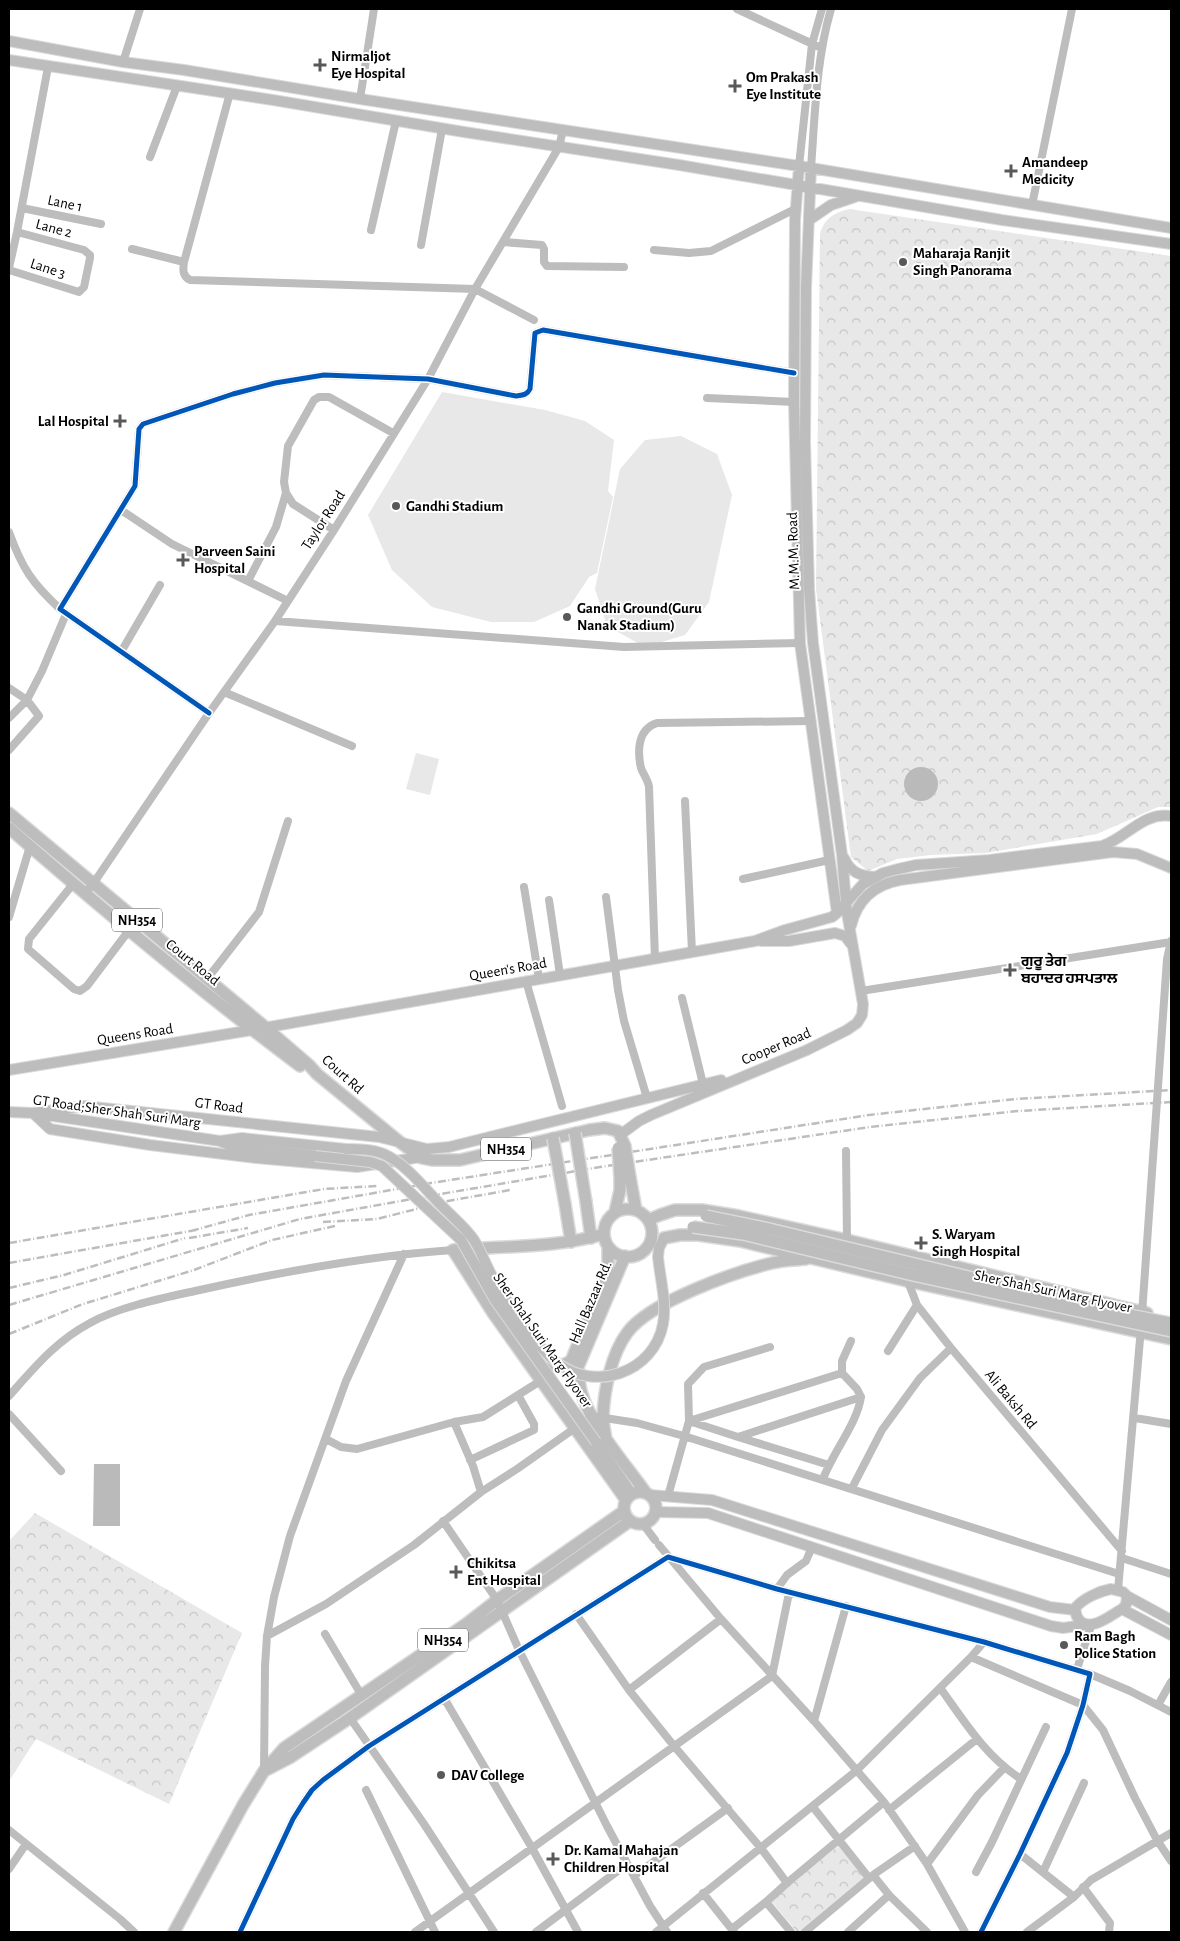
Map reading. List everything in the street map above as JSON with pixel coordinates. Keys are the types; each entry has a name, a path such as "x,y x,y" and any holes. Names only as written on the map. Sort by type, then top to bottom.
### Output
{"highway":[{"name":"Court Road","path":"9,813 130,929 252,1030 305,1070 317,1074"},
{"name":"Court Road","path":"9,828 74,884 89,888 207,978 265,1027"},
{"name":"Court Rd","path":"265,1027 317,1074 401,1143"},
{"name":"NH354","path":"401,1143 422,1158 460,1160 575,1133 605,1128 621,1143 625,1178 636,1210"},
{"path":"575,1133 591,1238"},
{"path":"553,1138 571,1242"},
{"name":"NH354","path":"604,1234 605,1224 616,1212 620,1190 625,1178"},
{"path":"616,1212 629,1208 645,1215 652,1232 647,1247 641,1252 633,1256 618,1254 608,1246 604,1234 571,1242 453,1250 493,1313 539,1375 627,1502 630,1522 643,1524 652,1520 656,1512 656,1506 648,1494 642,1492 627,1502"},
{"path":"648,1220 667,1212 684,1210 717,1212 847,1240 1171,1318"},
{"name":"Sher Shah Suri Marg Flyover","path":"667,1212 706,1216 754,1226 1171,1324"},
{"name":"Sher Shah Suri Marg Flyover","path":"664,1238 669,1233 679,1229 693,1227 743,1234 974,1289 1171,1332"},
{"path":"664,1238 680,1235 718,1237 818,1258 907,1281 1171,1340"},
{"name":"Hall Bazaar Rd.","path":"539,1375 571,1361 608,1267 608,1246"},
{"name":"Hall Bazaar Rd.","path":"625,1256 578,1367 582,1395 598,1416 601,1441 648,1494"},
{"path":"598,1416 616,1355 627,1332 654,1310 697,1288 773,1263 818,1258"},
{"name":"NH354","path":"264,1771 291,1757 350,1718 499,1605 627,1502"},
{"name":"NH354","path":"174,1932 243,1805 264,1771 284,1748 466,1624 630,1522"}],"main road":[{"path":"9,41 123,62 799,166 1171,228"},
{"path":"9,60 230,93 679,165 1002,220 1171,244"},
{"name":"M.M.M. Road","path":"799,166 795,210 794,402 800,643 837,913"},
{"name":"M.M.M. Road","path":"811,168 806,288 805,442 810,588 816,662 842,855 850,931"},
{"path":"809,220 830,205 858,196"},
{"path":"842,855 848,867 854,873 876,876 916,865 990,860 1102,846 1115,842 1145,819 1157,816 1171,816"},
{"path":"850,931 854,913 865,896 877,887 900,880 1113,852 1137,854 1171,868"},
{"name":"Queen's Road","path":"265,1027 755,940 824,920 837,913 863,884 876,876"},
{"name":"Cooper Road","path":"621,1143 638,1121 807,1050 857,1023 862,1015 863,1004 850,931"},
{"name":"Queen's Road","path":"755,940 789,941 835,933 845,936 853,947"},
{"name":"Queens Road","path":"9,1070 265,1027"},
{"name":"GT Road","path":"34,1113 84,1106 379,1137 427,1149 449,1148 751,1072"},
{"name":"GT Road;Sher Shah Suri Marg","path":"9,1112 34,1113 220,1141"},
{"path":"34,1113 50,1129 150,1145 256,1158 357,1167 422,1158"},
{"name":"Sher Shah Suri Marg Flyover","path":"220,1141 242,1138 367,1150 384,1154 408,1172 470,1234 503,1293 549,1356 568,1371 579,1375 606,1377 621,1374 633,1368 653,1349 660,1336 664,1314 658,1256 658,1248 664,1238"},
{"name":"Sher Shah Suri Marg Flyover","path":"220,1141 232,1147 370,1162 382,1166 461,1240 494,1300 601,1441 627,1502"},
{"path":"648,1494 712,1500 1050,1608 1075,1610"},
{"path":"656,1512 708,1513 1063,1628 1088,1626 1122,1609 1126,1605 1122,1593"},
{"path":"1075,1610 1080,1602 1105,1590 1122,1593 1171,1620"},
{"path":"1122,1609 1171,1634"},
{"path":"1075,1610 1078,1619 1088,1626"}],"street":[{"path":"123,62 140,9"},
{"path":"360,99 374,9"},
{"path":"737,9 822,49"},
{"path":"799,166 812,44 822,9"},
{"path":"811,168 822,49 831,9"},
{"path":"1032,206 1072,9"},
{"path":"9,269 18,232 48,67"},
{"path":"150,157 177,86"},
{"path":"230,93 184,262 184,274 190,280 475,289 534,320"},
{"path":"372,230 396,121"},
{"path":"422,245 442,128"},
{"name":"Taylor Road","path":"89,888 209,713 275,621 334,530 428,379 475,289 559,147 563,130"},
{"name":"Lane 1","path":"22,208 102,224"},
{"path":"654,250 689,253 711,251 795,210"},
{"name":"Lane 2","path":"18,232 84,250 90,255 84,287 79,292"},
{"path":"503,242 542,245 544,249 544,262 547,266 624,267"},
{"path":"132,249 184,262"},
{"name":"Lane 3","path":"9,269 79,292"},
{"path":"9,718 27,700 42,671 63,611 136,486 139,429 142,424 234,394 304,377 339,375 428,379 523,396 528,393 530,388 536,333 543,330 794,373"},
{"path":"334,530 293,504 286,493 284,482 288,446 314,400 320,397 329,397 393,433"},
{"path":"707,398 794,402"},
{"path":"248,581 276,527 286,493"},
{"path":"121,510 172,544 288,601"},
{"path":"9,532 26,572 38,588 63,611 209,713"},
{"path":"121,652 160,584"},
{"path":"275,621 624,647 800,643"},
{"path":"9,688 27,700 39,716 9,750"},
{"path":"224,692 352,746"},
{"path":"656,959 649,787 642,770 640,757 640,743 644,732 652,724 658,723 810,721"},
{"path":"685,801 692,952"},
{"path":"207,978 259,912 288,821"},
{"path":"9,917 30,846"},
{"path":"743,879 829,860"},
{"path":"74,884 29,939 27,946 28,949 74,989 80,991 87,986 130,929"},
{"path":"524,887 539,978"},
{"path":"606,897 614,966 624,1021 647,1098"},
{"path":"549,900 560,975"},
{"path":"861,991 1171,942 1167,959 1135,1418 1119,1574 1122,1593"},
{"path":"526,981 562,1106"},
{"path":"682,998 703,1084"},
{"path":"846,1151 847,1240"},
{"path":"9,1396 52,1349 68,1336 91,1322 127,1309 234,1282 357,1260 453,1250"},
{"name":"Ali Baksh Rd","path":"900,1253 907,1281 918,1305 951,1348 1122,1555"},
{"path":"264,1771 267,1636 274,1597 290,1536 346,1381 404,1254"},
{"path":"888,1351 918,1305"},
{"path":"823,1479 828,1465 858,1412 861,1396 857,1389 842,1374 842,1361 850,1341"},
{"path":"668,1496 689,1421 688,1384 704,1367 770,1347"},
{"path":"852,1488 882,1430 903,1400 932,1366 951,1348"},
{"path":"689,1421 842,1374"},
{"path":"326,1439 353,1450 454,1422 483,1417 518,1396 539,1375"},
{"path":"470,1460 534,1430 534,1424 518,1396"},
{"path":"738,1437 861,1396"},
{"path":"9,1414 61,1471"},
{"path":"267,1636 326,1604 414,1545 481,1492 517,1469 575,1427 598,1416 684,1436 1119,1574"},
{"path":"1135,1418 1171,1424"},
{"path":"689,1421 828,1465"},
{"path":"454,1422 481,1492"},
{"path":"443,1522 499,1605 519,1650 627,1864 665,1930"},
{"path":"643,1524 668,1557 721,1619 814,1721 884,1802 927,1864 965,1932"},
{"path":"776,1589 787,1575 806,1561 812,1547"},
{"path":"1122,1555 1171,1574"},
{"path":"240,1932 293,1820 312,1790 323,1780 369,1746 668,1557 789,1593 984,1642 1077,1669 1166,1708 1171,1682"},
{"path":"415,1932 430,1924 532,1848 772,1676 789,1593"},
{"path":"814,1721 846,1606"},
{"path":"576,1614 629,1690 760,1847 787,1883"},
{"path":"629,1690 721,1619"},
{"path":"1077,1669 1088,1626"},
{"path":"325,1634 362,1696"},
{"path":"656,1932 665,1930 703,1893 856,1771 941,1688 984,1642"},
{"path":"971,1657 1083,1706 1103,1730 1157,1840 1171,1861"},
{"path":"980,1932 1020,1854 1067,1752 1083,1706 1090,1674"},
{"path":"941,1688 977,1739 1004,1768 1021,1779"},
{"path":"444,1698 532,1848 578,1932"},
{"path":"350,1718 424,1824 494,1932"},
{"path":"976,1872 1046,1727"},
{"path":"889,1810 977,1739"},
{"path":"927,1864 978,1795 1004,1768"},
{"path":"1043,1872 1084,1783"},
{"path":"366,1790 435,1932"},
{"path":"703,1893 733,1931 884,1802"},
{"path":"813,1807 871,1877 927,1932"},
{"path":"634,1876 728,1808"},
{"path":"9,1830 134,1932"},
{"path":"1026,1932 1074,1897 1091,1880 1171,1833"},
{"path":"9,1869 26,1844"},
{"path":"805,1932 871,1877 914,1846"},
{"path":"1020,1854 1074,1897"},
{"path":"536,1932 627,1864"},
{"path":"1083,1887 1110,1922 1109,1932"},
{"path":"848,1932 889,1895"},
{"path":"766,1902 791,1932"}],"green space":[{"path":"849,209 1171,256 1171,807 1158,807 1097,834 986,853 931,855 897,859 868,871 851,857 816,589 820,235 821,229 830,218 839,212"},
{"path":"442,392 545,410 585,421 614,440 608,491 613,497 597,573 589,577 570,606 534,622 491,622 432,607 392,570 368,515"},
{"path":"681,436 717,454 732,495 709,602 685,635 645,647 607,626 595,589 620,469 645,440"},
{"path":"416,753 439,759 430,795 406,789"},
{"path":"35,1513 242,1633 169,1804 36,1739 9,1781 9,1541"},
{"path":"839,1845 867,1878 802,1932 797,1932 771,1901"}],"shaded area":[{"path":"921,767 933,772 938,784 933,796 921,801 909,796 904,784 909,772"},
{"path":"94,1464 120,1464 120,1526 93,1526"}],"railway":[{"path":"191,1231 249,1215 431,1183 869,1115 1016,1099 1171,1090"},
{"path":"9,1305 300,1219 423,1197 600,1167 870,1127 1018,1111 1171,1102"},
{"path":"9,1243 324,1189 377,1186"},
{"path":"323,1222 377,1219 448,1201 510,1190"},
{"path":"9,1334 83,1304 194,1270 272,1240 335,1226"},
{"path":"189,1238 248,1228"},
{"path":"9,1263 196,1230"},
{"path":"9,1288 64,1275 185,1238"}],"cycle path":[{"path":"209,713 60,609 135,486 139,429 143,424 233,394 275,383 324,375 428,379 516,396 523,395 530,389 535,333 543,330 794,373"},
{"path":"240,1932 293,1819 312,1790 323,1780 369,1746 668,1557 777,1589 984,1642 1090,1674 1083,1705 1067,1753 981,1932"}],"place":[{"name":"Nirmaljot Eye Hospital","path":"320,65"},
{"name":"Om Prakash Eye Institute","path":"735,86"},
{"name":"Amandeep Medicity","path":"1011,171"},
{"name":"Maharaja Ranjit Singh Panorama","path":"903,262"},
{"name":"Lal Hospital","path":"120,421"},
{"name":"Gandhi Stadium","path":"396,506"},
{"name":"Parveen Saini Hospital","path":"183,560"},
{"name":"Gandhi Ground(Guru Nanak Stadium)","path":"567,617"},
{"name":"ਗੁਰੂ ਤੇਗ ਬਹਾਦਰ ਹਸਪਤਾਲ","path":"1010,970"},
{"name":"S. Waryam Singh Hospital","path":"921,1243"},
{"name":"Chikitsa Ent Hospital","path":"456,1572"},
{"name":"Ram Bagh Police Station","path":"1064,1645"},
{"name":"DAV College","path":"441,1775"},
{"name":"Dr. Kamal Mahajan Children Hospital","path":"553,1859"}]}
